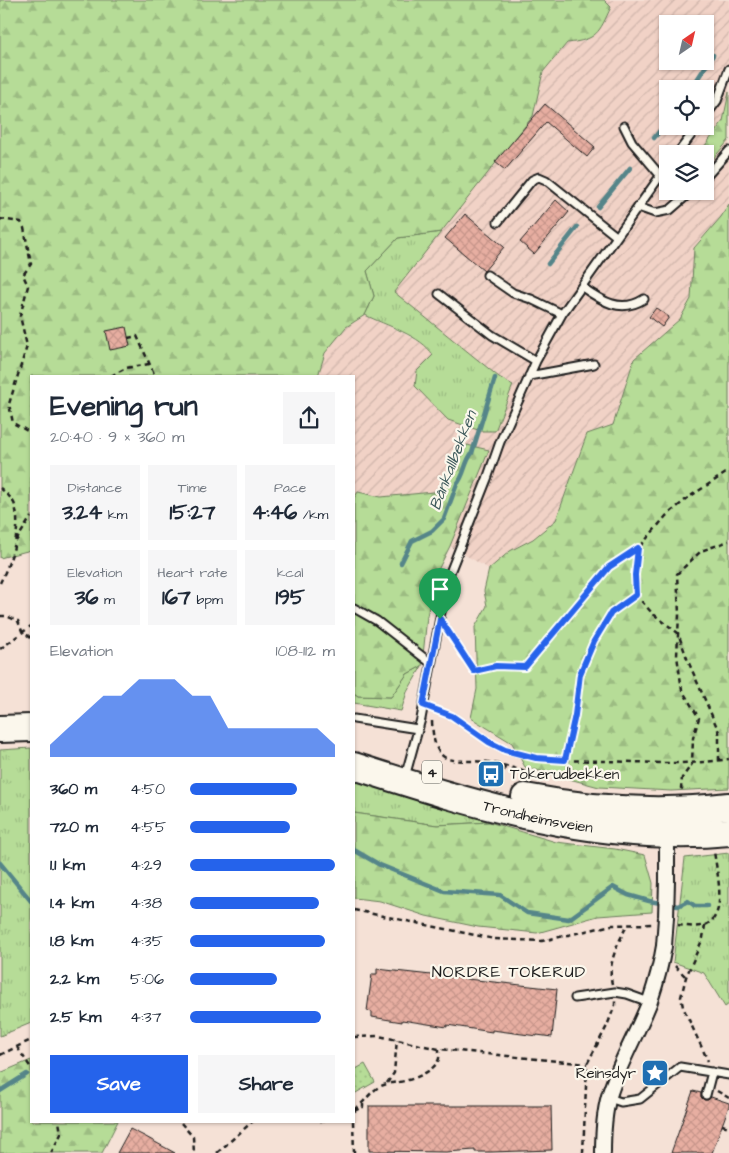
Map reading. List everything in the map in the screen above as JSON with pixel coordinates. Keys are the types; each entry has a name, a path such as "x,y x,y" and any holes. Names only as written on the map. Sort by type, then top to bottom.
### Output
{"highway":[{"path":"0,729 30,728"},
{"name":"Trondheimsveien","path":"355,748 406,773"},
{"name":"Trondheimsveien","path":"355,766 406,773 538,800 601,808 667,822 721,840"},
{"name":"Trondheimsveien","path":"667,822 729,806"}],"street":[{"path":"603,1153 609,1098 628,1048 649,1002 664,946 667,822"}],"lane":[{"path":"714,105 729,69"},
{"path":"624,126 632,142 659,174"},
{"path":"683,145 691,135"},
{"path":"714,168 729,151"},
{"path":"406,773 432,664 447,580 500,442 536,361 562,314 659,176"},
{"path":"498,222 532,180 540,177 616,236"},
{"path":"638,207 655,213 670,210 682,200"},
{"path":"487,275 514,293 562,314"},
{"path":"582,287 600,300 619,305 636,305 644,299"},
{"path":"439,294 492,335 536,361"},
{"path":"529,376 594,364"},
{"path":"355,609 376,621 432,664"},
{"path":"355,719 418,729"},
{"path":"575,998 615,992 649,1002"},
{"path":"609,1098 621,1102 640,1099 680,1067 729,1075"},
{"path":"706,1095 712,1072"}],"path":[{"path":"0,219 21,222 24,228 31,264 23,275 28,286 20,316 27,346 9,404 13,423 30,432"},
{"path":"128,338 137,336 155,375"},
{"path":"113,375 126,368 150,364"},
{"path":"440,619 474,671 496,666 525,667 609,567 638,548 666,516 689,497 729,470"},
{"path":"0,488 15,504 17,522 16,541"},
{"path":"0,583 1,576 16,541 30,519"},
{"path":"687,791 681,788 682,778 692,764 693,738 699,718 682,690 677,656 677,574 701,551 729,541"},
{"path":"638,548 635,575 636,595 652,614 678,633 719,732 718,761"},
{"path":"565,760 575,715 580,674 594,641 611,613 636,595"},
{"path":"0,616 6,616 18,621 22,631 30,637"},
{"path":"0,648 30,627"},
{"path":"423,705 452,716 489,742 505,750 536,758 671,764 729,760"},
{"path":"432,721 436,748 445,758 456,761 492,763 543,779"},
{"path":"504,771 505,766"},
{"path":"721,840 720,899 712,920 705,926 703,938 681,992 681,1002 712,1072 712,1087 729,1098"},
{"path":"355,910 494,939 542,941 597,927 653,924"},
{"path":"583,1153 586,1064 615,1006 615,992 610,971 611,962 627,925"},
{"path":"672,925 705,926"},
{"path":"672,965 686,977"},
{"path":"355,1037 379,1036 440,1049 586,1064"},
{"path":"387,1083 394,1073 397,1039"},
{"path":"0,1055 30,1040"},
{"path":"17,1047 30,1066"},
{"path":"355,1109 363,1104 375,1089 387,1083 406,1081 426,1072 439,1060 440,1049"},
{"path":"51,1153 60,1134 58,1123"},
{"path":"181,1123 193,1137 194,1153"},
{"path":"217,1153 251,1123"},
{"path":"353,1123 354,1153"},
{"path":"722,1125 729,1127"}],"shaded area":[{"path":"604,0 729,0 729,204 721,217 694,248 691,299 680,319 634,359 613,425 587,434 556,520 533,539 510,551 489,569 450,546 488,450 467,445 444,491 381,497 358,492 355,496 355,375 318,375 325,353 346,327 365,315 428,347 433,355 417,371 513,385 499,377 393,292 533,116 543,72 567,43 586,41 611,7"}],"green space":[{"path":"0,0 604,0 611,7 596,34 585,40 567,43 543,72 533,116 441,232 398,238 367,271 374,296 365,315 346,327 325,353 318,375 30,375 30,550 0,558"},
{"path":"729,92 729,140 714,158 714,145 706,145 723,121"},
{"path":"729,204 729,788 671,791 599,787 525,767 512,743 471,718 477,689 475,627 487,606 484,591 489,569 510,551 533,539 556,520 587,434 613,425 634,359 680,319 691,299 694,248 721,217"},
{"path":"441,232 394,292 499,377 513,385 495,431 481,431 448,420 415,386 417,371 433,355 428,348 412,337 365,315 374,296 367,271 398,238"},
{"path":"467,445 489,450 450,546 436,574 427,616 422,666 407,674 391,697 358,696 355,694 355,496 358,492 381,497 444,491"},
{"path":"422,666 407,692 401,711 355,703 355,694 358,696 391,697 407,674"},
{"path":"30,748 30,1023 0,1036 0,750"},
{"path":"355,778 489,822 437,825 355,813"},
{"path":"355,813 437,825 489,822 556,842 615,849 645,855 653,883 652,912 598,916 537,933 478,927 426,916 380,901 355,898"},
{"path":"729,853 729,1004 725,1007 704,973 673,962 685,858"},
{"path":"30,1060 30,1123 117,1123 102,1153 0,1153 0,1073"},
{"path":"365,1064 375,1082 355,1093 355,1069"}],"building":[{"path":"545,104 595,147 587,157 546,122 505,170 495,162"},
{"path":"556,200 569,212 534,254 520,242"},
{"path":"465,214 504,247 484,271 445,238"},
{"path":"656,308 669,317 662,327 649,317"},
{"path":"126,327 130,346 110,350 106,331"},
{"path":"377,969 557,989 552,1037 492,1030 492,1032 447,1025 447,1027 402,1020 402,1022 372,1017 372,1012 367,1011 372,974 377,974"},
{"path":"693,1091 701,1093 701,1097 704,1100 708,1100 711,1097 729,1103 729,1106 712,1153 671,1153"},
{"path":"369,1106 551,1106 552,1150 491,1152 475,1152 475,1150 446,1152 369,1151"},
{"path":"130,1129 144,1136 175,1153 117,1153"}],"waterway":[{"name":"Bånkallbekken","path":"697,80 703,70"},
{"name":"Bånkallbekken","path":"654,138 659,132"},
{"name":"Bånkallbekken","path":"598,207 630,168"},
{"name":"Bånkallbekken","path":"548,264 577,227"},
{"name":"Bånkallbekken","path":"401,563 412,541 432,531 444,519 457,484 472,453 495,378"},
{"name":"Tokerudbekken","path":"355,851 380,865 444,891 500,895 527,913 569,919 613,887 628,895 649,901 678,906 688,901 695,906 707,906"},
{"path":"0,863 30,900"},
{"name":"Tokerudbekken","path":"0,1091 27,1074"}],"place":[{"name":"Tokerudbekken","path":"491,774"},
{"name":"Reinsdyr","path":"655,1073"}],"district":[{"name":"NORDRE TOKERUD","path":"509,971"}],"route":[{"path":"638,548 635,575 636,595 611,613 594,641 580,674 575,715 565,760 514,754 497,747 452,716 423,705 440,619 474,671 496,666 525,667 609,567 638,548"}]}
